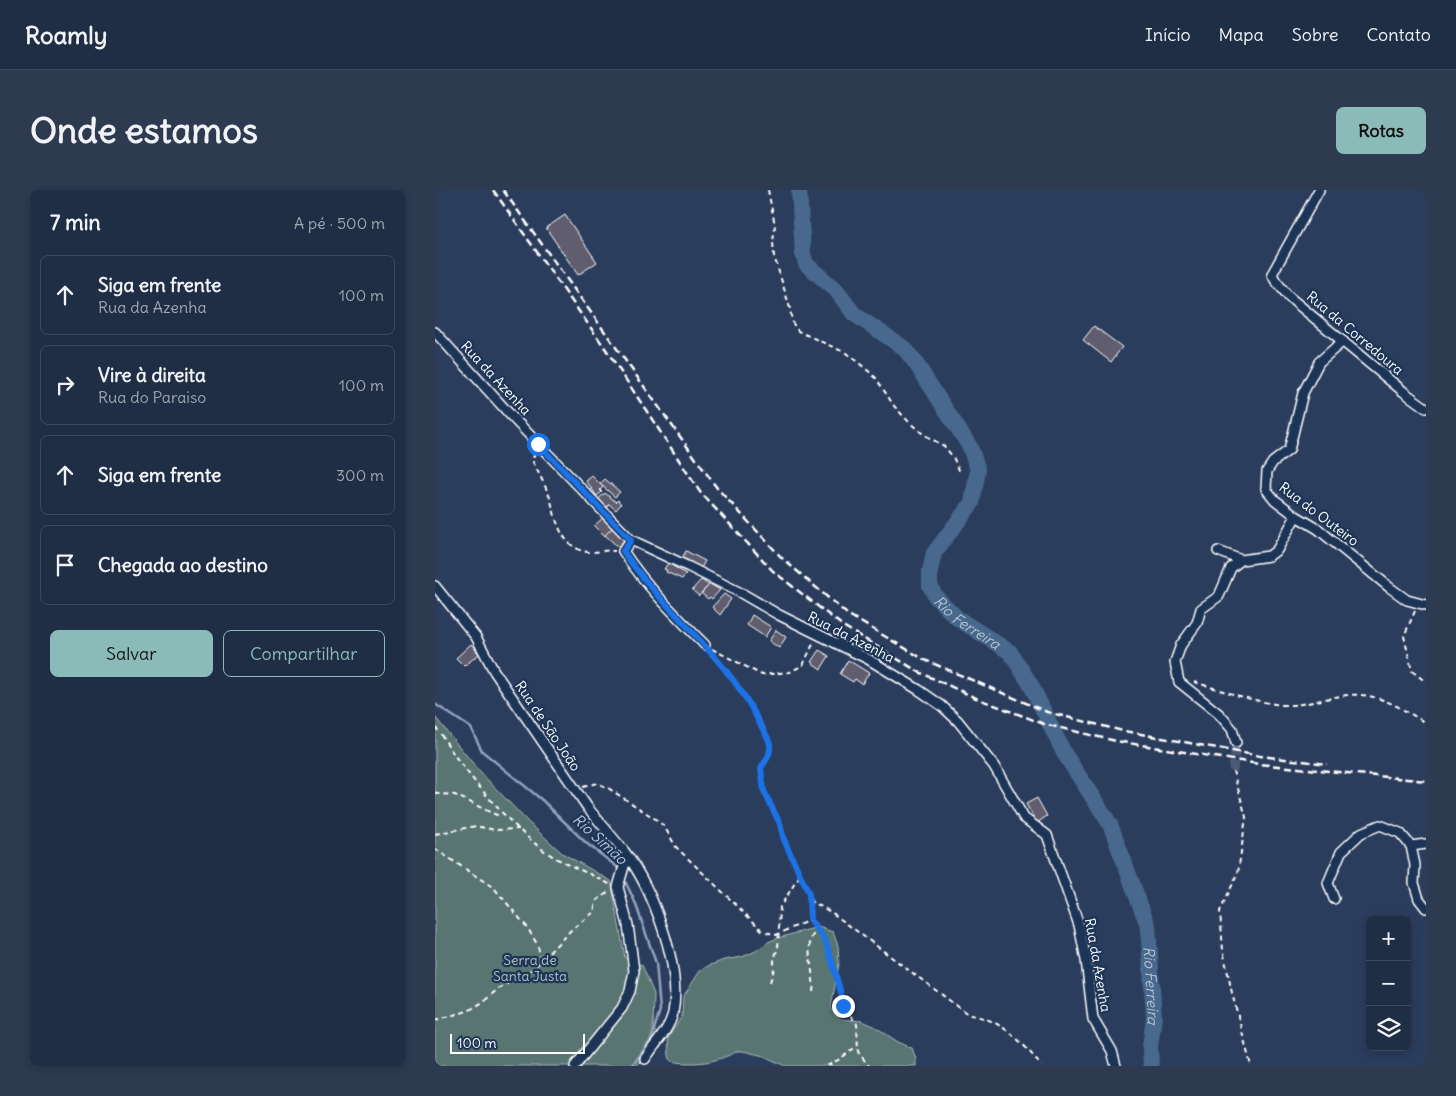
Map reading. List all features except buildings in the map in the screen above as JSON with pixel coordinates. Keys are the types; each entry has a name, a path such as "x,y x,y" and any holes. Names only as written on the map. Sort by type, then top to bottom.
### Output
{"street":[{"name":"Rua da Corredoura","path":"1319,190 1272,274 1289,297 1426,408"},
{"name":"Rua da Azenha","path":"435,332 538,444 631,540 741,593 817,635 869,659 942,706 959,721 994,766 1024,818 1047,835 1079,925 1086,960 1093,1019 1112,1051 1116,1066"},
{"name":"Rua do Outeiro","path":"1343,341 1319,362 1303,393 1289,450 1273,462 1267,471 1266,490 1275,500 1296,516 1318,529 1407,600 1422,604"},
{"path":"1218,551 1241,560 1269,556 1277,550 1296,516"},
{"path":"631,540 623,551 632,565 705,645"},
{"path":"1236,743 1232,728 1219,714 1179,682 1175,662 1181,645 1197,623 1201,609 1219,596 1231,568 1241,560"},
{"name":"Rua de São João","path":"435,586 476,637 494,671 587,808 634,865 655,907 672,966 673,1014 663,1033 645,1059"},
{"path":"1334,899 1328,883 1341,852 1361,834 1380,825 1400,833 1411,846 1415,865 1413,883 1419,899 1426,908"},
{"path":"1411,846 1426,844"},
{"path":"575,1066 622,1008 630,991 633,971 628,925 615,887 625,863 623,851"}],"path":[{"path":"768,190 775,225 773,242 775,256 790,308 792,322 798,331 846,353 865,368 876,378 894,406 909,422 923,434 944,446 961,472"},
{"path":"538,444 532,460 550,499 556,523 565,538 579,550 592,553 605,550 623,551"},
{"path":"1422,604 1404,636 1412,670 1426,682"},
{"path":"705,645 762,675 790,672 803,665 817,635"},
{"path":"705,645 750,702 770,743 769,756 761,768 764,791 809,894 810,920 824,939 831,958 843,1006 857,1024 857,1046 859,1052 869,1066"},
{"path":"1178,677 1238,695 1283,705 1350,695 1377,697 1395,705 1426,724"},
{"path":"435,726 459,763 503,814 519,829 544,850 563,862 573,865 615,887 596,901 594,912 572,929 533,969 498,989 483,1002 468,1011 435,1020"},
{"path":"1233,771 1246,817 1238,873 1220,911 1223,950 1251,1066"},
{"path":"582,787 597,784 603,786 654,818 664,826 676,847 763,931 776,935 810,920"},
{"path":"435,792 455,796 497,815 503,814"},
{"path":"435,834 476,826 495,830 519,829"},
{"path":"435,849 494,888 527,927 537,944 542,960"},
{"path":"770,982 778,948 780,907 800,874"},
{"path":"809,900 831,912 969,1014 982,1016 1014,1035 1030,1051 1041,1066"},
{"path":"813,992 815,982 809,950 812,935 817,930"},
{"path":"827,1066 857,1046"}],"green space":[{"name":"Serra de Santa Justa","path":"435,717 480,772 528,822 562,853 611,881 625,958 642,965 654,994 653,1030 659,1034 637,1066 435,1066"},
{"path":"818,927 833,932 838,946 839,964 831,1007 835,1016 841,1019 862,1021 912,1048 916,1059 916,1066 785,1066 764,1056 743,1051 705,1062 671,1061 668,1038 682,1016 683,997 700,971 724,960 742,957 778,938"}],"waterway":[{"name":"Rio Ferreira","path":"799,190 803,254 806,264 836,290 854,314 904,348 970,447 978,470 972,503 934,553 930,571 930,586 936,597 957,618 1010,652 1031,685 1064,753 1110,824 1148,926 1154,1017 1150,1047 1151,1066"},
{"name":"Rio Simão","path":"435,704 471,728 482,751 542,800 586,843 616,866 620,872"},
{"name":"Rio Simão","path":"623,877 635,902 656,963 660,1010 651,1040 632,1066"}],"tunnel":[{"path":"1233,771 1236,743"}],"railway":[{"path":"493,190 605,348 700,492 773,571 843,626 919,672 976,698 1044,724 1116,741 1259,764 1426,781"},
{"path":"503,190 717,488 783,559 847,614 925,660 1047,712 1119,730 1260,756 1327,764"}],"route":[{"path":"538,444 631,540 623,551 632,565 705,645 750,702 770,743 769,756 761,768 764,791 809,894 810,920 824,939 828,948 843,1006"}]}
